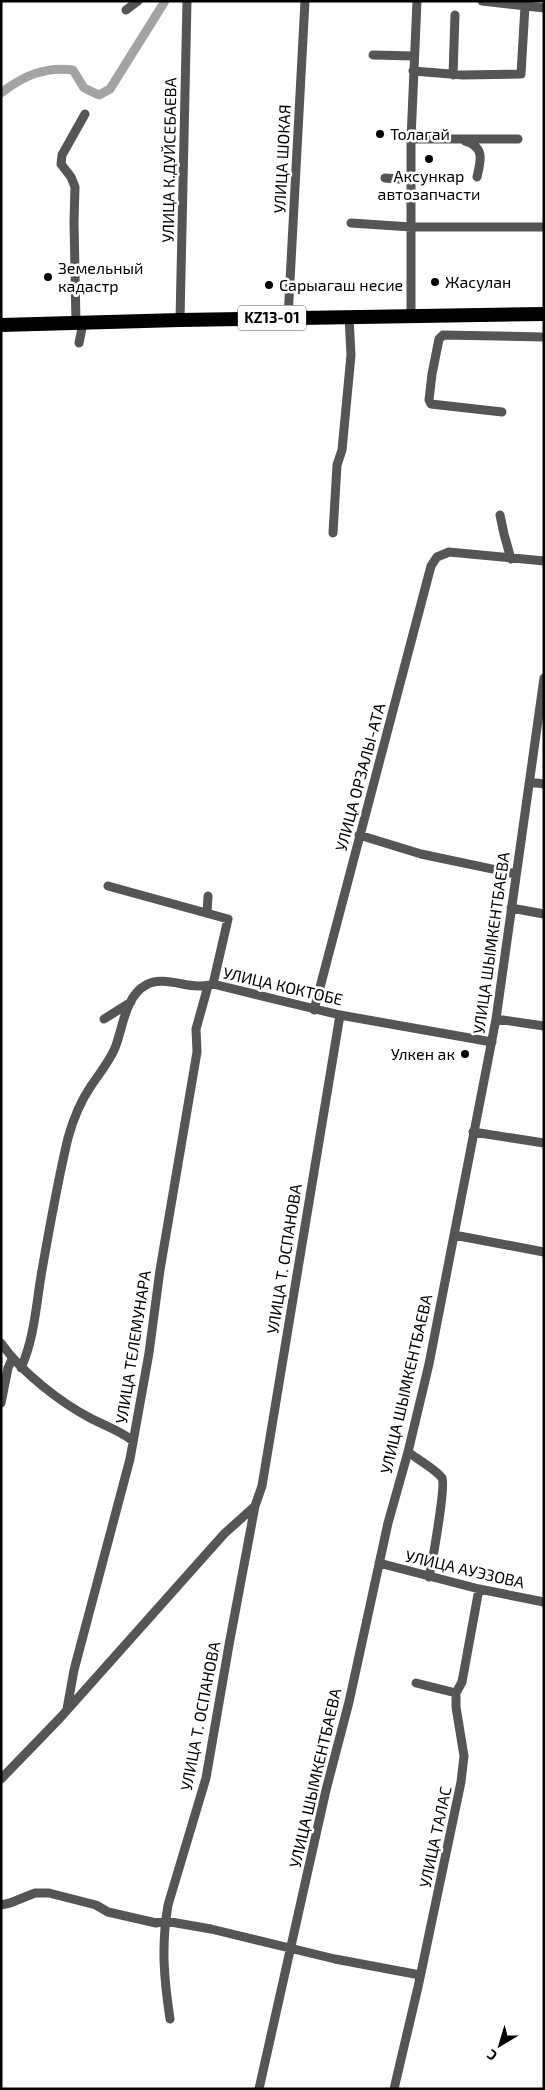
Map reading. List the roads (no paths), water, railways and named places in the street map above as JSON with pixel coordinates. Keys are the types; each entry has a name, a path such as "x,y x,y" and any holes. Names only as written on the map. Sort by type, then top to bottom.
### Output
{"highway":[{"name":"KZ13-01","path":"1,325 544,314"}],"street":[{"path":"126,10 138,1"},
{"name":"УЛИЦА К.ДУЙСЕБАЕВА","path":"180,320 187,1"},
{"name":"УЛИЦА ШОКАЯ","path":"288,318 305,1"},
{"path":"411,316 411,180 416,1"},
{"path":"482,1 544,8"},
{"path":"413,71 453,74 521,74 524,6"},
{"path":"453,74 455,15"},
{"path":"373,55 414,56"},
{"path":"79,343 74,222 75,187 71,177 61,164 62,155 85,114"},
{"path":"412,139 518,139"},
{"path":"457,139 474,144 479,150 480,164 477,178"},
{"path":"385,178 411,180"},
{"path":"352,222 411,228 544,227"},
{"path":"333,533 350,355 348,317"},
{"path":"502,412 431,404 429,400 432,374 439,339 443,336 544,338"},
{"path":"500,515 511,558 544,561"},
{"name":"УЛИЦА ОРЗАЛЫ-АТА","path":"314,1010 431,566 440,555 449,552 511,558"},
{"name":"УЛИЦА ШЫМКЕНТБАЕВА","path":"259,2089 314,1845 349,1702 379,1563 429,1364 496,1019 510,908 544,678"},
{"path":"530,782 544,784"},
{"path":"359,835 457,863 516,874"},
{"path":"108,886 206,913 208,896"},
{"path":"510,908 544,914"},
{"name":"УЛИЦА ТЕЛЕМУНАРА","path":"67,1709 77,1661 130,1458 149,1353 160,1270 197,1052 196,1029 228,919 206,913"},
{"name":"УЛИЦА КОКТОБЕ","path":"22,1368 30,1341 46,1245 68,1138 81,1104 114,1050 131,1002 140,988 148,983 164,982 210,985 314,1010 492,1042"},
{"path":"104,1019 131,1002"},
{"name":"УЛИЦА Т. ОСПАНОВА","path":"170,2019 163,1975 165,1922 168,1905 206,1778 255,1506 262,1486 340,1015"},
{"path":"496,1019 544,1026"},
{"path":"473,1132 544,1143"},
{"path":"454,1235 544,1252"},
{"path":"1,1343 12,1359 22,1368 75,1409 133,1441"},
{"path":"1,1403 8,1368 12,1359"},
{"path":"408,1452 439,1475 443,1483 429,1577"},
{"path":"1,1779 67,1709 224,1534 255,1506"},
{"name":"УЛИЦА АУЭЗОВА","path":"379,1563 479,1590 544,1602"},
{"name":"УЛИЦА ТАЛАС","path":"394,2089 461,1782 464,1756 456,1707 456,1693 462,1682 479,1590"},
{"path":"416,1683 456,1693"},
{"path":"1,1905 35,1893 49,1893 96,1905 108,1912 156,1923 165,1922 211,1929 335,1959 420,1975"}],"waterway":[{"path":"1,93 26,77 44,71 63,69 73,70 84,88 99,95 110,89 165,1"}],"place":[{"name":"Толагай","path":"380,134"},
{"name":"Аксункар автозапчасти","path":"429,159"},
{"name":"Земельный кадастр","path":"48,277"},
{"name":"Жасулан","path":"435,282"},
{"name":"Сарыагаш несие","path":"269,285"},
{"name":"Улкен ак","path":"465,1054"}]}
